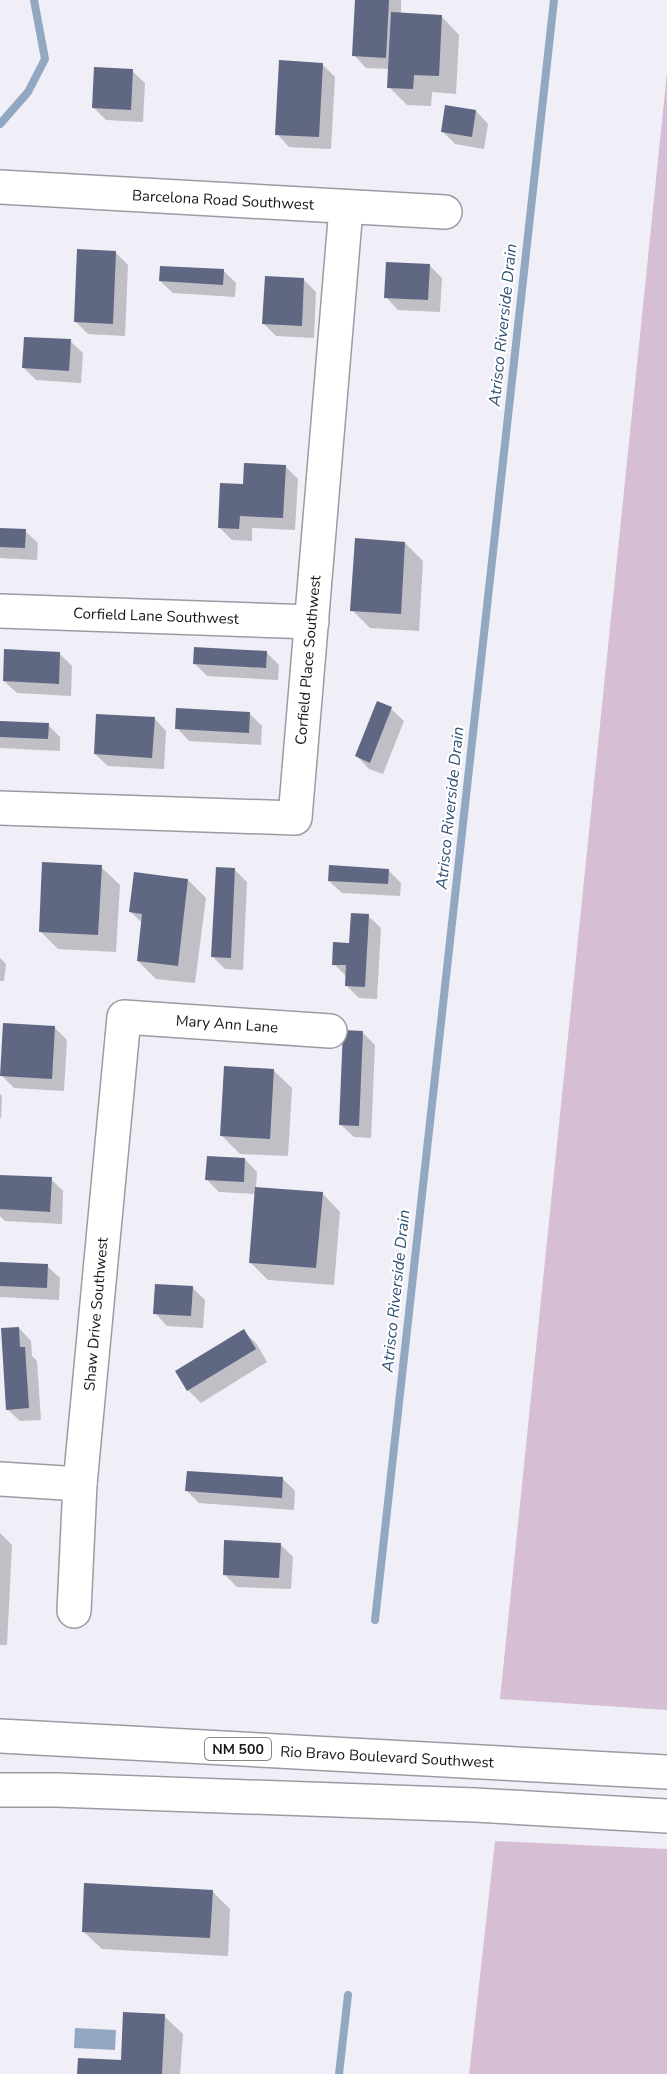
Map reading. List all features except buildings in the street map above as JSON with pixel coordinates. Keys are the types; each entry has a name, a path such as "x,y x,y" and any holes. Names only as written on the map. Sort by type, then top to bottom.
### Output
{"street":[{"name":"Barcelona Road Southwest","path":"0,187 445,212"},
{"name":"Corfield Place Southwest","path":"0,808 295,818 346,207"},
{"name":"Corfield Lane Southwest","path":"0,611 312,622"},
{"name":"Mary Ann Lane","path":"124,1017 330,1031"},
{"name":"Shaw Drive Southwest","path":"74,1611 80,1484 124,1017"},
{"path":"0,1479 80,1484"},
{"name":"Rio Bravo Boulevard Southwest","path":"0,1736 667,1772"},
{"path":"0,1790 69,1790 475,1805 667,1816"}],"shaded area":[{"path":"667,72 667,1710 500,1699"},
{"path":"495,1841 667,1849 667,2074 469,2074"}],"water":[{"path":"75,2028 116,2030 115,2050 74,2048"}],"waterway":[{"path":"0,124 28,92 45,59 34,0"},
{"name":"Atrisco Riverside Drain","path":"375,1620 554,0"},
{"path":"339,2074 348,1995"}]}
